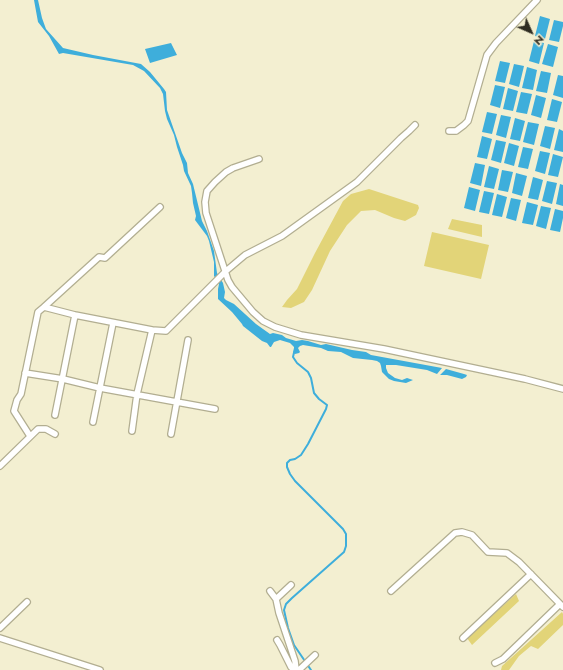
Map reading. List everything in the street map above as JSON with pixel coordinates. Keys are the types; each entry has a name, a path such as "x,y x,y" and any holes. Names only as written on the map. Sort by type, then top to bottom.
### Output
{"street":[{"path":"450,131 456,131 468,121 487,55 496,43 537,0"},
{"path":"44,307 113,323 166,332 218,279 245,255 282,236 357,182 400,138 415,125"},
{"path":"259,159 226,172 207,191 205,202 206,213 232,287 253,312 263,321 275,327 300,335 384,349 563,389"},
{"path":"30,436 14,411 17,400 21,394 38,312 99,257 105,258 160,207"},
{"path":"55,415 75,315"},
{"path":"93,422 113,323"},
{"path":"132,432 138,394 152,330"},
{"path":"171,434 188,340"},
{"path":"25,373 215,409"},
{"path":"0,466 38,429 46,429 54,434"},
{"path":"391,591 455,533 462,532 472,535 488,552 507,553 519,562 561,605 503,659 495,663"},
{"path":"464,638 531,574"},
{"path":"276,599 291,585"},
{"path":"270,591 276,599 279,613 296,662 297,670"},
{"path":"0,628 27,602"},
{"path":"0,638 100,670"},
{"path":"277,640 291,667 297,670"},
{"path":"297,670 315,655"}],"shaded area":[{"path":"369,189 418,205 419,208 416,215 405,221 375,210 361,211 347,225 330,251 312,290 304,302 291,308 282,307 297,289 343,201 351,194"},
{"path":"452,219 482,225 482,237 448,229"},
{"path":"432,232 489,245 481,279 424,266"},
{"path":"516,594 519,601 472,645 467,638"},
{"path":"562,612 563,625 538,649 531,646 519,656 509,670 501,670 502,666"}],"water":[{"path":"34,0 38,0 46,29 63,48 141,64 150,72 166,92 167,110 187,163 188,173 193,184 202,221 214,251 217,273 223,283 225,292 224,298 226,300 234,304 256,324 270,334 273,333 282,335 296,341 302,340 321,345 326,344 366,352 371,355 442,368 437,374 427,370 396,365 386,365 388,373 395,378 402,380 407,378 413,380 406,383 394,381 389,379 382,372 380,363 377,361 353,358 341,352 328,351 321,348 303,345 298,348 300,352 295,354 293,353 294,347 290,343 280,340 274,342 270,347 267,343 262,341 243,326 232,312 218,299 219,284 214,276 214,262 209,241 195,220 196,216 191,186 184,171 174,135 167,119 163,94 160,88 144,71 133,65 63,53 59,54 49,36 38,22"},
{"path":"540,16 550,19 545,39 535,36"},
{"path":"554,20 563,22 559,42 549,40"},
{"path":"534,41 544,43 539,64 529,61"},
{"path":"171,43 177,55 150,63 145,49"},
{"path":"548,44 558,47 553,67 542,64"},
{"path":"500,61 510,63 505,83 495,81"},
{"path":"514,64 524,66 519,87 509,84"},
{"path":"527,67 537,70 533,90 522,88"},
{"path":"541,71 551,73 547,93 536,91"},
{"path":"558,75 563,76 563,98 553,95"},
{"path":"495,85 505,87 500,108 490,105"},
{"path":"508,88 518,91 513,111 503,109"},
{"path":"521,92 532,94 527,114 516,112"},
{"path":"536,95 546,98 541,118 531,115"},
{"path":"552,99 562,102 557,122 547,120"},
{"path":"487,112 497,114 492,134 482,132"},
{"path":"501,115 511,117 506,138 496,135"},
{"path":"515,118 525,121 520,141 510,139"},
{"path":"528,122 539,124 534,145 523,142"},
{"path":"545,126 555,128 550,149 540,146"},
{"path":"559,129 563,131 563,152 554,150"},
{"path":"482,136 492,139 487,159 477,157"},
{"path":"496,140 506,142 501,163 491,160"},
{"path":"509,143 519,146 514,166 504,163"},
{"path":"523,147 533,149 528,169 518,167"},
{"path":"540,151 550,153 545,174 535,171"},
{"path":"553,154 563,157 558,177 548,175"},
{"path":"475,163 485,165 481,186 470,183"},
{"path":"489,166 499,169 494,189 484,187"},
{"path":"502,170 513,172 508,192 498,190"},
{"path":"516,173 527,176 522,196 512,193"},
{"path":"533,177 543,180 538,200 528,198"},
{"path":"547,181 557,183 552,204 542,201"},
{"path":"560,184 563,185 563,206 556,204"},
{"path":"469,187 480,190 475,211 464,208"},
{"path":"484,191 494,193 489,214 479,212"},
{"path":"497,194 507,197 502,217 492,215"},
{"path":"511,198 521,200 516,221 506,218"},
{"path":"527,202 538,205 533,225 522,223"},
{"path":"541,206 551,208 546,229 536,226"},
{"path":"555,209 563,211 560,232 550,230"},
{"path":"446,369 467,375 462,379 447,375 440,375"}],"waterway":[{"path":"295,348 293,357 297,363 308,372 311,378 314,393 327,405 301,455 290,460 287,463 287,467 295,481 343,529 346,534 346,546 344,552 292,598 286,604 284,610 294,645 311,670"}]}
